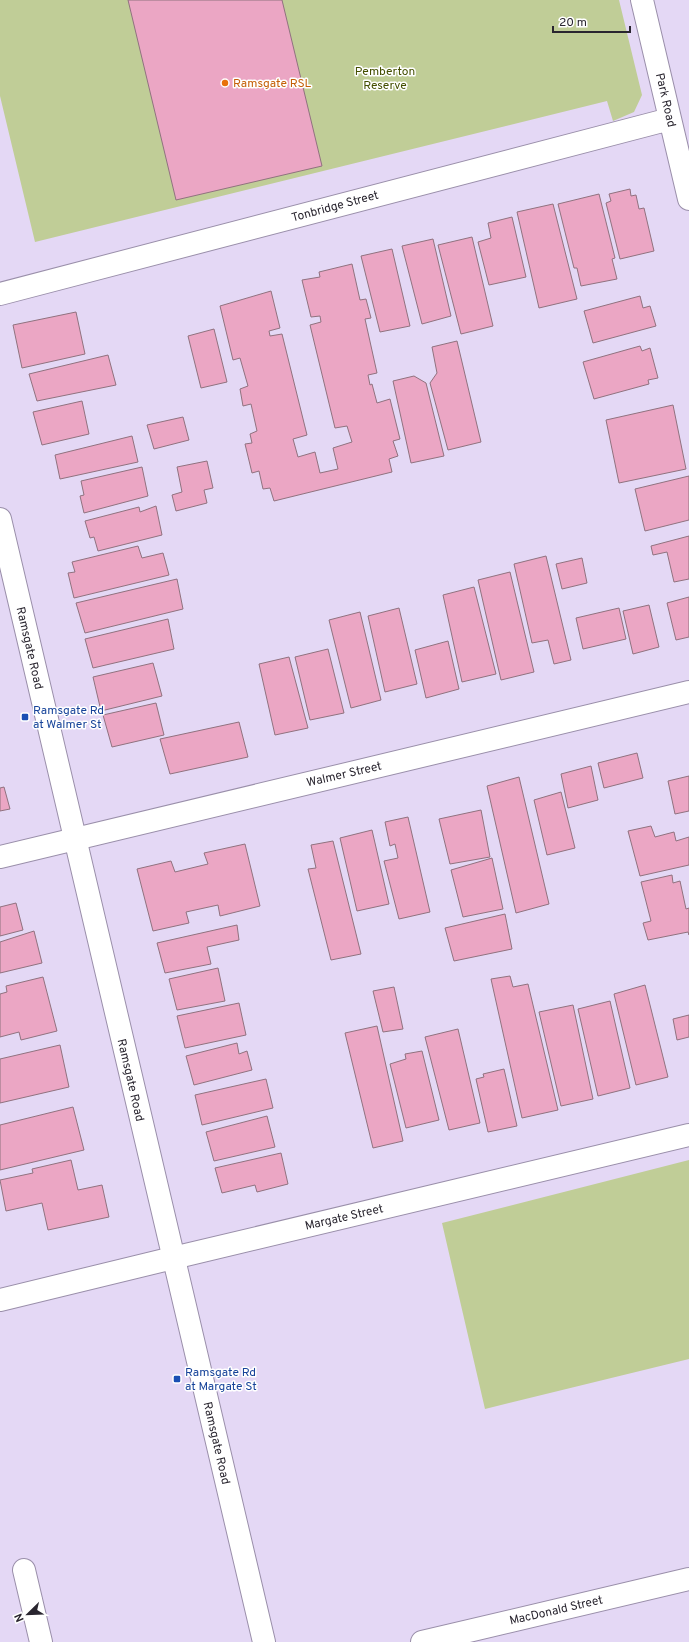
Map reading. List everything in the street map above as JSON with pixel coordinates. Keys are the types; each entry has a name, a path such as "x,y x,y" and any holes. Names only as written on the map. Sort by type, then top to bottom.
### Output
{"street":[{"name":"Park Road","path":"642,0 689,199"},
{"name":"Tonbridge Street","path":"0,294 670,119"},
{"name":"Ramsgate Road","path":"0,519 264,1642"},
{"name":"Walmer Street","path":"0,857 689,692"},
{"name":"Margate Street","path":"0,1300 689,1135"},
{"path":"24,1570 41,1642"},
{"name":"MacDonald Street","path":"422,1642 689,1579"}],"green space":[{"name":"Pemberton Reserve","path":"0,0 619,0 642,95 634,112 613,121 607,101 35,242 0,96"},
{"path":"689,1160 689,1359 485,1409 442,1223"}],"building":[{"name":"Ramsgate RSL","path":"128,0 282,0 322,166 176,200"},
{"path":"630,189 631,196 636,195 639,209 644,208 654,251 620,259 606,203 611,201 609,194"},
{"path":"599,194 615,258 612,259 617,279 581,286 577,268 574,268 558,204"},
{"path":"553,204 577,299 539,308 517,212"},
{"path":"512,217 526,277 489,285 478,242 491,238 488,223"},
{"path":"472,237 493,326 461,334 438,245"},
{"path":"433,239 451,316 422,324 402,246"},
{"path":"392,249 410,326 380,332 361,256"},
{"path":"352,264 360,300 366,299 371,318 365,319 377,373 368,375 370,385 372,384 377,403 390,399 400,439 393,441 398,456 389,459 392,472 274,501 270,488 263,489 259,471 252,473 245,444 252,443 250,434 257,431 251,404 243,406 240,389 248,386 240,358 233,360 220,306 271,291 280,328 269,331 270,336 282,334 307,435 293,439 298,457 315,452 320,473 338,469 333,448 352,442 347,426 335,428 310,325 321,322 320,316 311,317 302,280 320,277 319,272"},
{"path":"640,296 643,308 650,306 656,326 593,343 584,311"},
{"path":"76,312 85,354 22,368 13,325"},
{"path":"214,329 227,382 201,388 188,336"},
{"path":"457,341 481,442 448,450 430,383 437,373 432,347"},
{"path":"640,346 642,351 650,348 658,378 648,380 649,384 594,399 583,362"},
{"path":"108,355 116,385 37,401 29,374"},
{"path":"414,376 426,383 444,456 411,463 393,381"},
{"path":"82,401 89,434 42,445 33,412"},
{"path":"673,405 686,469 619,483 606,420"},
{"path":"183,417 189,440 154,449 147,425"},
{"path":"132,436 138,462 60,479 55,455"},
{"path":"207,461 213,488 204,490 207,503 176,511 172,495 182,492 177,467"},
{"path":"142,467 148,496 84,513 80,496 84,495 81,481"},
{"path":"689,476 689,520 645,531 635,489"},
{"path":"156,506 162,535 98,551 94,537 90,538 85,521 139,507 140,512"},
{"path":"689,536 689,579 674,582 667,552 653,555 651,546"},
{"path":"138,546 142,558 163,553 169,575 74,598 68,573 75,572 72,562"},
{"path":"546,556 571,660 554,664 548,640 532,643 514,564"},
{"path":"582,558 587,583 562,589 556,564"},
{"path":"510,572 534,672 501,680 478,580"},
{"path":"177,579 183,609 85,633 76,603"},
{"path":"474,587 496,674 462,682 443,595"},
{"path":"689,597 689,637 676,640 667,603"},
{"path":"649,605 659,647 633,654 623,611"},
{"path":"399,608 417,684 385,692 368,616"},
{"path":"619,608 626,639 583,649 576,618"},
{"path":"360,612 381,700 351,708 329,620"},
{"path":"168,619 174,649 93,668 85,639"},
{"path":"448,641 459,689 426,698 415,650"},
{"path":"328,649 344,713 310,720 295,657"},
{"path":"289,657 308,728 275,735 259,664"},
{"path":"153,663 162,696 101,711 93,677"},
{"path":"156,703 164,735 112,747 103,715"},
{"path":"239,722 248,757 170,774 160,739"},
{"path":"637,753 643,778 604,788 598,763"},
{"path":"591,766 598,800 568,808 561,774"},
{"path":"689,776 689,811 675,814 668,781"},
{"path":"519,777 549,904 516,913 487,786"},
{"path":"4,787 10,809 0,811 0,788"},
{"path":"561,792 575,848 547,855 534,800"},
{"path":"481,810 490,857 450,864 439,819"},
{"path":"408,817 430,912 399,919 384,861 398,858 395,844 390,846 385,822"},
{"path":"651,826 655,837 674,832 676,841 689,837 689,865 640,876 628,831"},
{"path":"372,830 389,904 357,911 340,838"},
{"path":"333,841 361,954 331,960 308,869 316,868 311,845"},
{"path":"245,844 260,906 220,916 218,905 186,912 189,923 153,931 137,869 171,861 175,872 208,864 204,853"},
{"path":"492,858 503,909 463,917 451,870"},
{"path":"672,875 673,883 680,881 686,909 689,908 689,935 688,932 648,940 643,923 651,921 641,882"},
{"path":"16,903 23,930 0,936 0,907"},
{"path":"505,914 512,949 454,961 445,928"},
{"path":"237,925 239,940 207,947 211,964 165,973 157,943"},
{"path":"34,931 42,963 0,973 0,942"},
{"path":"218,968 225,1001 177,1010 169,979"},
{"path":"510,976 513,987 528,984 558,1110 522,1118 491,979"},
{"path":"43,977 57,1031 21,1040 19,1032 0,1037 0,994 7,992 6,986"},
{"path":"645,985 668,1077 636,1085 614,994"},
{"path":"394,987 403,1029 383,1032 373,991"},
{"path":"610,1001 630,1088 598,1096 578,1009"},
{"path":"239,1003 246,1035 185,1048 177,1016"},
{"path":"573,1005 593,1099 561,1106 539,1012"},
{"path":"689,1015 689,1037 677,1040 673,1019"},
{"path":"377,1026 403,1141 373,1148 345,1033"},
{"path":"458,1029 480,1123 449,1130 425,1037"},
{"path":"237,1043 239,1054 247,1051 252,1070 194,1085 186,1056"},
{"path":"60,1045 69,1087 0,1103 0,1059"},
{"path":"422,1051 439,1120 406,1128 390,1064 406,1059 405,1054"},
{"path":"504,1069 517,1126 488,1132 476,1079 484,1077 483,1074"},
{"path":"266,1079 273,1108 202,1125 195,1095"},
{"path":"73,1107 84,1150 0,1170 0,1125"},
{"path":"267,1116 275,1147 214,1161 206,1132"},
{"path":"281,1153 288,1184 257,1192 255,1185 222,1193 215,1168"},
{"path":"71,1160 78,1190 102,1185 109,1217 48,1230 42,1203 6,1211 0,1180 33,1173 32,1169"}],"place":[{"name":"Ramsgate RSL","path":"225,83"},
{"name":"Ramsgate Rd at Walmer St","path":"25,717"},
{"name":"Ramsgate Rd at Margate St","path":"177,1379"}]}
